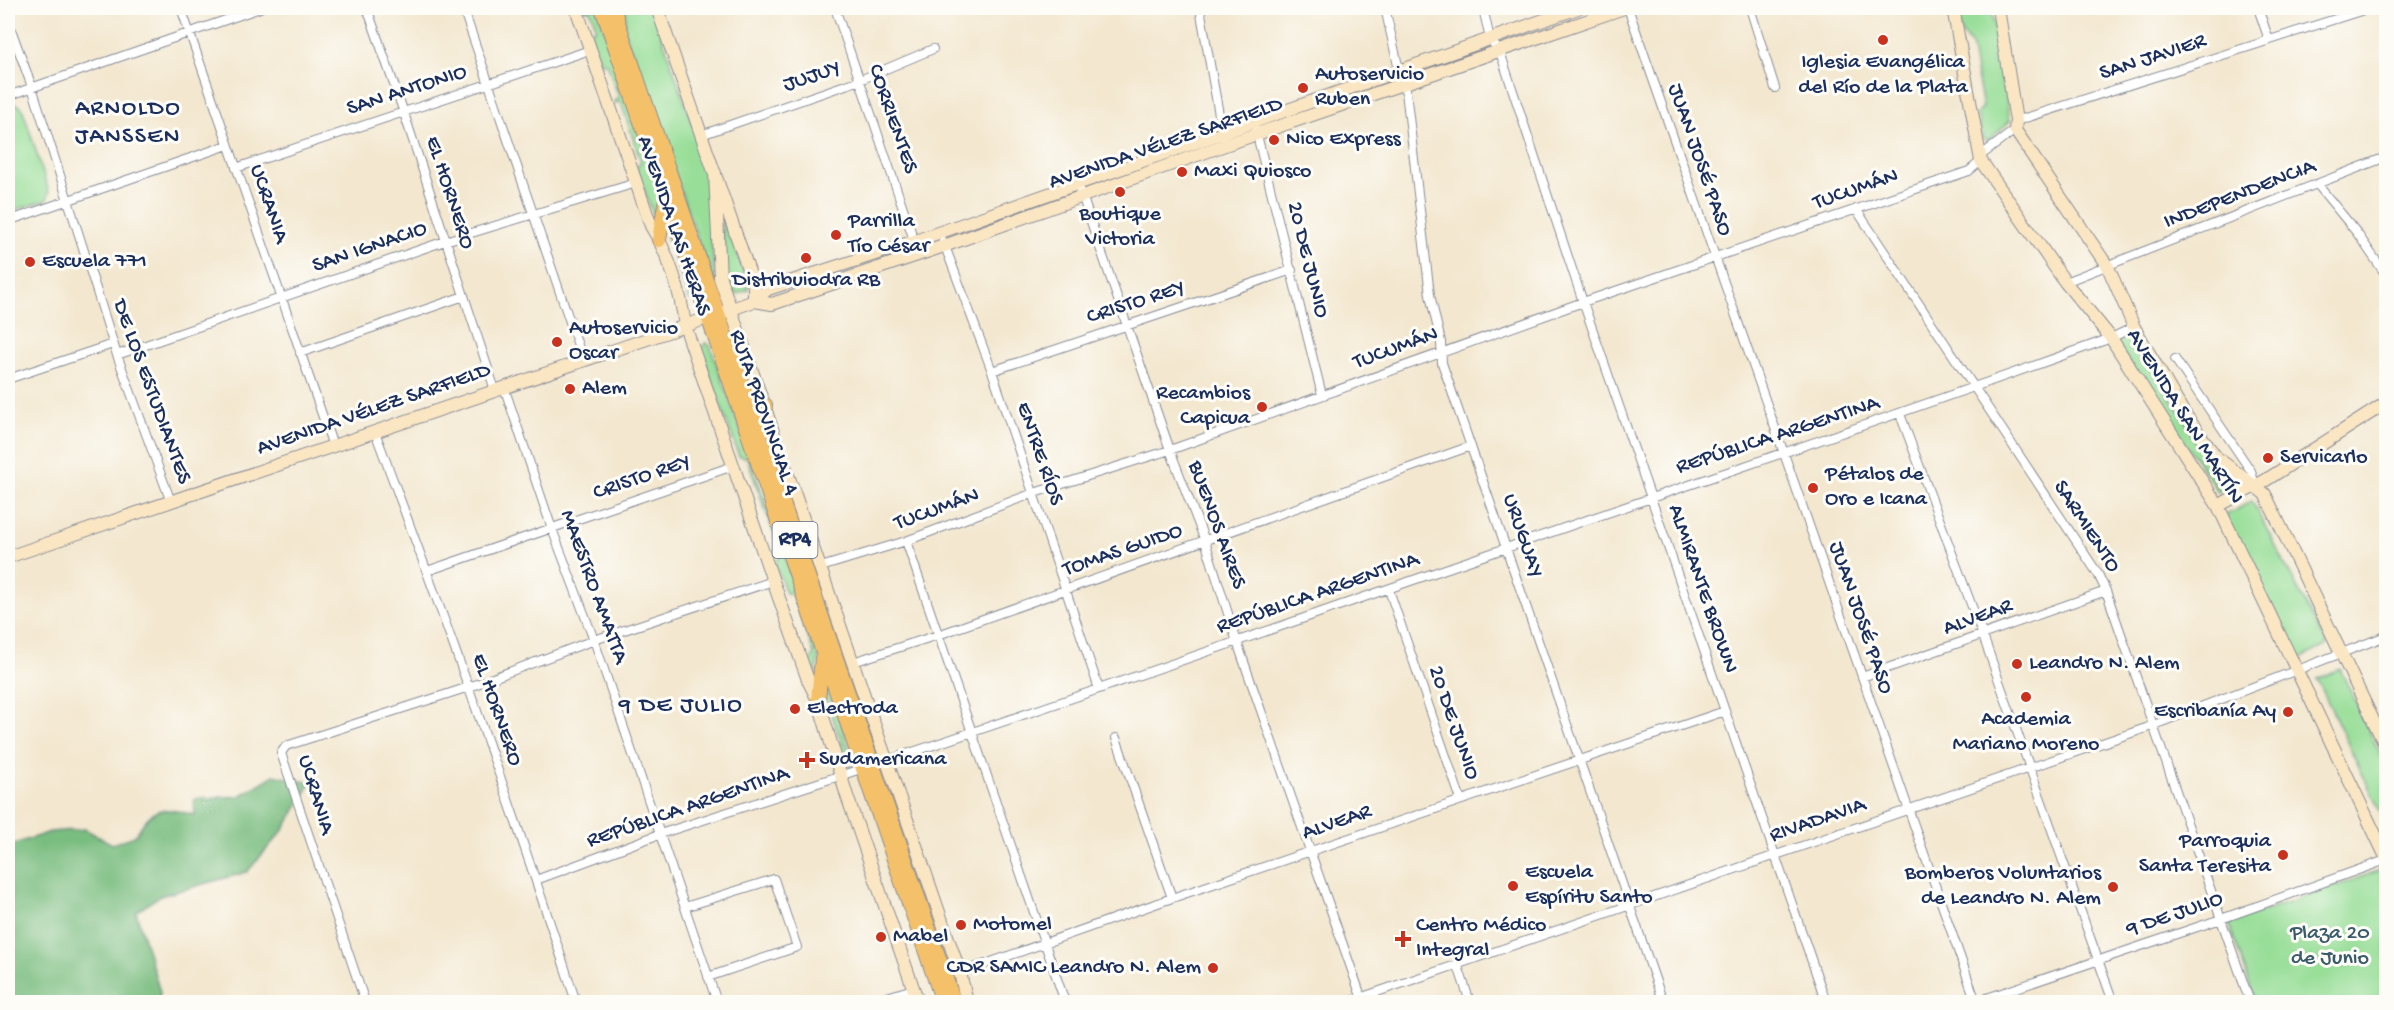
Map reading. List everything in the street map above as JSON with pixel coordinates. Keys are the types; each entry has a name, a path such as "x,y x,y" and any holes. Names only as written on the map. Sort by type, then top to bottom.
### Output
{"main road":[{"name":"AVENIDA LAS HERAS","path":"576,8 651,226 659,240 678,292 685,326 808,680 818,699 841,776 918,1002"},
{"name":"RUTA PROVINCIAL 4","path":"602,8 667,197 761,440 943,1002"},
{"name":"RUTA PROVINCIAL 4","path":"613,8 822,653 954,1002"},
{"path":"620,27 622,8"},
{"path":"657,8 754,286 754,301"},
{"name":"AVENIDA VÉLEZ SARFIELD","path":"8,557 685,326 754,301 768,290 939,232 1080,189 1224,139 1399,70 1578,8"},
{"name":"AVENIDA VÉLEZ SARFIELD","path":"1255,128 1405,83 1499,51 1591,13 1626,8"},
{"name":"AVENIDA SAN MARTÍN","path":"1953,8 1981,158 2065,282 2111,338 2218,506 2386,858"},
{"name":"AVENIDA SAN MARTÍN","path":"1998,8 2016,125 2108,267 2134,327 2182,410 2216,457 2265,494 2386,747"},
{"name":"AVENIDA LAS HERAS","path":"715,173 720,278 821,567 968,1002"},
{"name":"AVENIDA VÉLEZ SARFIELD","path":"754,301 772,304 944,246 1080,189"},
{"path":"659,240 667,197"},
{"path":"2218,506 2386,403"},
{"path":"761,440 765,405"},
{"path":"818,699 822,653"}],"street":[{"name":"UCRANIA","path":"181,8 333,446"},
{"path":"8,96 260,8"},
{"name":"EL HORNERO","path":"367,8 403,110 445,242 500,389"},
{"path":"463,8 583,360"},
{"name":"CORRIENTES","path":"835,8 919,254"},
{"path":"1200,8 1224,139"},
{"name":"URUGUAY","path":"1385,8 1399,70 1405,83 1430,295 1441,342 1440,352 1664,1002"},
{"path":"1483,8 1490,39"},
{"name":"JUAN JOSÉ PASO","path":"1626,8 1976,1002"},
{"path":"1750,8 1775,88"},
{"path":"2258,8 2269,40"},
{"name":"SAN JAVIER","path":"1981,158 2016,125 2370,8"},
{"name":"DE LOS ESTUDIANTES","path":"8,21 32,87 113,344 171,502"},
{"name":"ALMIRANTE BROWN","path":"1490,39 1499,51 1583,302 1826,1002"},
{"name":"JUJUY","path":"701,135 860,80 933,49"},
{"name":"SAN ANTONIO","path":"236,168 403,110 590,50"},
{"name":"20 DE JUNIO","path":"1255,128 1322,395"},
{"path":"8,221 228,145"},
{"name":"INDEPENDENCIA","path":"2065,282 2386,157"},
{"name":"TUCUMÁN","path":"821,567 906,541 1034,494 1170,450 1713,256 1969,171 1981,158"},
{"name":"SAN IGNACIO","path":"117,355 445,242 636,183"},
{"path":"2317,184 2357,233 2386,275"},
{"name":"BUENOS AIRES","path":"1080,189 1170,450 1205,541 1237,642 1363,1000"},
{"name":"SARMIENTO","path":"1856,209 2098,574 2106,591 2250,1002"},
{"name":"ENTRE RÍOS","path":"939,232 992,371 1064,591 1099,689"},
{"name":"CRISTO REY","path":"992,371 1292,270"},
{"path":"300,353 464,296"},
{"name":"REPÚBLICA ARGENTINA","path":"536,880 660,834 972,733 1389,590 1507,547 1900,414 2111,338 2134,327"},
{"path":"8,379 113,344"},
{"path":"2175,359 2251,471 2255,485"},
{"name":"MAESTRO AMATTA","path":"500,389 594,640 717,1002"},
{"path":"1900,414 1983,636 2113,1002"},
{"name":"EL HORNERO","path":"375,432 469,687 576,1002"},
{"name":"TOMAS GUIDO","path":"853,662 1064,591 1471,446"},
{"name":"CRISTO REY","path":"427,571 733,466"},
{"path":"906,541 1065,1002"},
{"path":"469,687 594,640 773,581"},
{"name":"20 DE JUNIO","path":"1389,590 1461,800"},
{"name":"ALVEAR","path":"1862,677 2106,591"},
{"name":"RIVADAVIA","path":"1348,1002 1363,1000 1629,905 2152,725 2386,636"},
{"name":"UCRANIA","path":"365,1002 281,753 286,746 469,687"},
{"name":"ALVEAR","path":"960,973 1172,898 1725,711"},
{"path":"1116,738 1172,898"},
{"name":"9 DE JULIO","path":"1976,1002 2221,919 2386,858"},
{"path":"685,907 774,879 797,947 708,977"},
{"path":"1458,966 1470,1002"},
{"path":"871,1002 913,989"}],"green space":[{"path":"582,8 597,8 662,195 657,225 636,168 641,162 621,102 614,103 619,98 607,63 600,63 590,33 596,27 590,10"},
{"path":"626,8 652,8 704,158 715,280 713,282 624,30"},
{"path":"1957,8 1991,8 2010,121 1988,141 1983,139 1977,114 1983,107 1971,44 1961,33"},
{"path":"13,103 22,107 49,192 47,200 8,212 8,105"},
{"path":"722,209 748,285 748,290 737,294 732,289 725,268"},
{"path":"667,218 693,300 689,299 667,237"},
{"path":"2130,335 2229,486 2218,491 2114,341"},
{"path":"705,343 710,345 819,654 815,676 809,664 814,654 793,594 786,593 775,563 781,555 747,458 739,456 701,350"},
{"path":"767,428 877,747 873,748 768,447"},
{"path":"2252,501 2327,645 2300,659 2223,517"},
{"path":"2340,669 2386,766 2386,823 2317,679"},
{"path":"826,680 853,759 851,760 847,759 825,695"},
{"path":"274,775 311,783 284,829 247,872 160,896 136,912 160,992 159,1002 8,1002 8,846 50,832 85,829 112,844 135,836 148,818 159,810 174,810 195,815 194,799 240,796"},
{"name":"Plaza 20 de Junio","path":"2386,868 2386,1002 2256,1002 2229,924"}],"place":[{"name":"Iglesia Evangélica del Río de la Plata","path":"1883,40"},
{"name":"Autoservicio Ruben","path":"1303,88"},
{"name":"Nico Express","path":"1274,140"},
{"name":"Maxi Quiosco","path":"1182,172"},
{"name":"Boutique Victoria","path":"1120,192"},
{"name":"Parrilla Tío César","path":"836,235"},
{"name":"Distribuiodra RB","path":"806,258"},
{"name":"Escuela 771","path":"30,262"},
{"name":"Autoservicio Oscar","path":"557,342"},
{"name":"Alem","path":"570,389"},
{"name":"Recambios Capicua","path":"1262,407"},
{"name":"Servicarlo","path":"2268,458"},
{"name":"Pétalos de Oro e Icana","path":"1813,488"},
{"name":"Leandro N. Alem","path":"2017,664"},
{"name":"Academia Mariano Moreno","path":"2026,697"},
{"name":"Electroda","path":"795,709"},
{"name":"Escribanía Ay","path":"2288,712"},
{"name":"Sudamericana","path":"807,760"},
{"name":"Parroquia Santa Teresita","path":"2283,855"},
{"name":"Escuela Espíritu Santo","path":"1513,886"},
{"name":"Bomberos Voluntarios de Leandro N. Alem","path":"2113,887"},
{"name":"Motomel","path":"961,925"},
{"name":"Mabel","path":"881,937"},
{"name":"Centro Médico Integral","path":"1403,939"},
{"name":"CDR SAMIC Leandro N. Alem","path":"1213,968"}],"district":[{"name":"ARNOLDO JANSSEN","path":"128,123"},
{"name":"9 DE JULIO","path":"681,706"}]}
